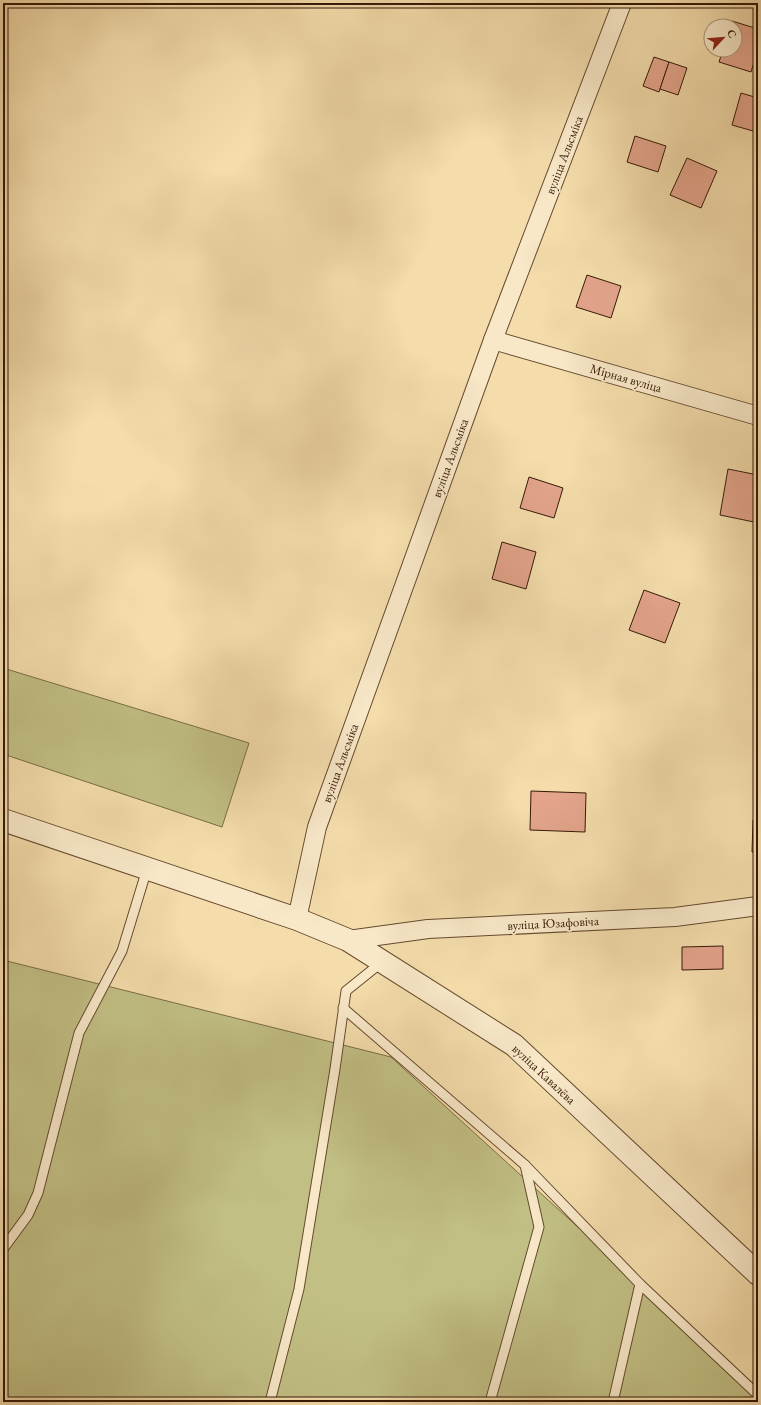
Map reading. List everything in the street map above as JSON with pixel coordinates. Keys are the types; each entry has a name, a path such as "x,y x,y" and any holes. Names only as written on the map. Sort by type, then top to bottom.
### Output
{"street":[{"name":"вуліца Альсміка","path":"297,919 317,828 493,340 622,3"},
{"name":"Мірная вуліца","path":"493,340 758,416"},
{"name":"вуліца Кавалёва","path":"3,820 297,919 348,940 514,1045 758,1274"},
{"name":"вуліца Юзафовіча","path":"348,940 428,929 675,917 758,906"}],"lane":[{"path":"3,1249 28,1215 38,1193 79,1033 122,951 147,869"},
{"path":"270,1402 299,1289 335,1069 346,991 382,962"},
{"path":"343,1008 526,1165 640,1284 758,1395"},
{"path":"490,1402 539,1227 526,1165"},
{"path":"613,1402 640,1284"}],"shaded area":[{"path":"3,668 249,743 222,827 3,754"},
{"path":"3,960 391,1057 758,1391 758,1402 3,1402"}],"building":[{"path":"743,24 758,29 758,49 751,72 719,62 720,58 743,58"},
{"path":"654,57 669,62 659,92 643,86"},
{"path":"669,62 687,68 678,95 660,89"},
{"path":"741,93 758,98 758,113 753,131 732,125"},
{"path":"635,136 666,146 658,172 627,162"},
{"path":"687,158 717,171 701,208 670,195"},
{"path":"587,275 621,286 611,318 576,307"},
{"path":"728,469 758,475 758,503 754,522 720,515"},
{"path":"529,477 563,488 554,518 520,508"},
{"path":"502,542 536,552 526,589 492,579"},
{"path":"644,590 680,603 665,643 629,630"},
{"path":"531,791 586,793 585,832 530,830"},
{"path":"753,820 758,820 758,853 752,852"},
{"path":"723,946 723,969 682,970 682,947"},
{"path":"754,999 758,999 758,1031 754,1031"}]}
